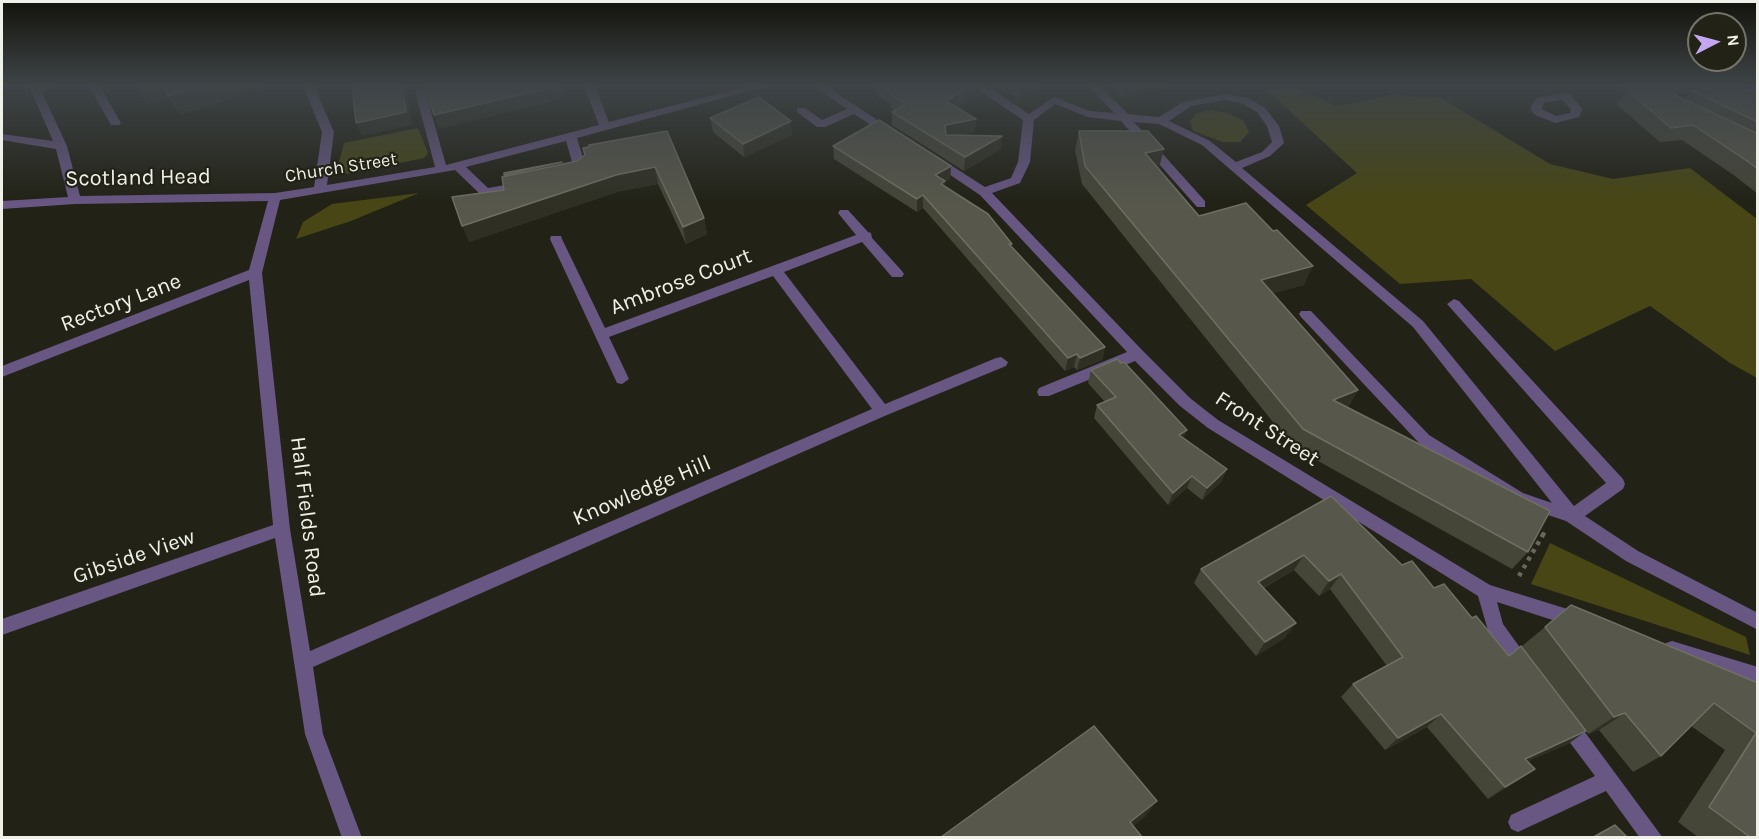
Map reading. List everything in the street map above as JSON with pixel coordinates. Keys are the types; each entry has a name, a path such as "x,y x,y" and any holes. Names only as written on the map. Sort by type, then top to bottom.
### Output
{"street":[{"path":"51,125 60,146 75,200"},
{"path":"320,190 328,132 325,125"},
{"path":"430,125 442,170"},
{"name":"Church Street","path":"275,197 442,170 617,125"},
{"path":"879,125 905,142"},
{"path":"984,192 1016,180 1024,162 1028,125"},
{"path":"1131,125 1201,204"},
{"path":"1169,125 1206,143 1418,324 1564,513"},
{"path":"1234,167 1266,154 1278,143 1272,125"},
{"path":"2,137 60,146"},
{"path":"559,176 581,171 571,137"},
{"name":"Front Street","path":"925,154 984,192 1137,354 1185,402 1213,424 1485,591 1598,626"},
{"path":"458,166 485,192 538,180"},
{"name":"Scotland Head","path":"2,205 75,200 275,197"},
{"name":"Half Fields Road","path":"275,197 255,273 282,529 314,734 352,837"},
{"path":"844,213 867,236 897,274"},
{"name":"Ambrose Court","path":"601,335 867,236"},
{"name":"Ambrose Court","path":"555,239 622,378"},
{"name":"Ambrose Court","path":"775,269 882,411"},
{"name":"Rectory Lane","path":"2,372 255,273"},
{"path":"1454,304 1617,484 1564,513"},
{"path":"1306,314 1424,439 1518,498 1564,513 1632,556 1758,622"},
{"path":"1044,392 1137,354"},
{"name":"Knowledge Hill","path":"302,663 1000,362"},
{"name":"Gibside View","path":"2,627 282,529"},
{"path":"1485,591 1495,628 1538,685"},
{"path":"1655,644 1758,676"},
{"path":"1559,713 1653,837"},
{"path":"1518,822 1609,780"}],"path":[{"path":"1507,598 1564,513"}],"shaded area":[{"path":"1191,125 1246,125 1249,132 1240,142 1223,142 1193,131"},
{"path":"1305,125 1486,125 1550,164 1613,179 1690,168 1757,219 1757,378 1730,363 1650,306 1555,351 1471,279 1400,284 1306,205 1357,173"},
{"path":"418,128 428,153 424,158 347,174 337,170 344,143"},
{"path":"419,193 351,221 296,239 303,222 332,204"},
{"path":"1550,543 1746,637 1750,655 1531,584"}],"building":[{"path":"719,125 782,125 743,144"},
{"path":"870,125 887,125 951,166 935,175 945,181 941,184 988,214 1012,244 1009,244 1105,347 1080,358 1077,354 1068,358 923,195 917,199 833,146"},
{"path":"913,125 945,125 946,135 1002,136 965,157"},
{"path":"1668,125 1692,125 1671,128"},
{"path":"1693,125 1739,125 1758,134 1758,169"},
{"path":"667,131 704,218 683,227 655,167 616,175 462,226 452,197 504,190 502,177 577,161 585,155 583,148 589,145"},
{"path":"1079,131 1148,131 1164,149 1145,153 1199,216 1246,203 1273,231 1277,230 1313,266 1261,280 1358,390 1333,400 1550,511 1528,552 1303,429 1085,166"},
{"path":"562,162 504,175 504,173"},
{"path":"1117,359 1121,363 1124,362 1187,430 1179,435 1227,469 1207,488 1192,476 1173,493 1097,405 1116,397 1091,370"},
{"path":"1331,496 1402,565 1412,561 1434,588 1444,584 1472,618 1476,616 1509,656 1521,646 1586,731 1525,759 1535,769 1505,787 1441,714 1398,738 1353,684 1403,657 1341,574 1329,581 1304,555 1258,582 1296,623 1265,642 1201,569"},
{"path":"1571,605 1758,683 1758,837 1750,837 1709,807 1756,733 1714,703 1661,756 1625,713 1614,717 1545,627"},
{"path":"1094,726 1157,801 1130,822 1142,837 941,837"},
{"path":"1615,825 1627,837 1594,837"}]}
